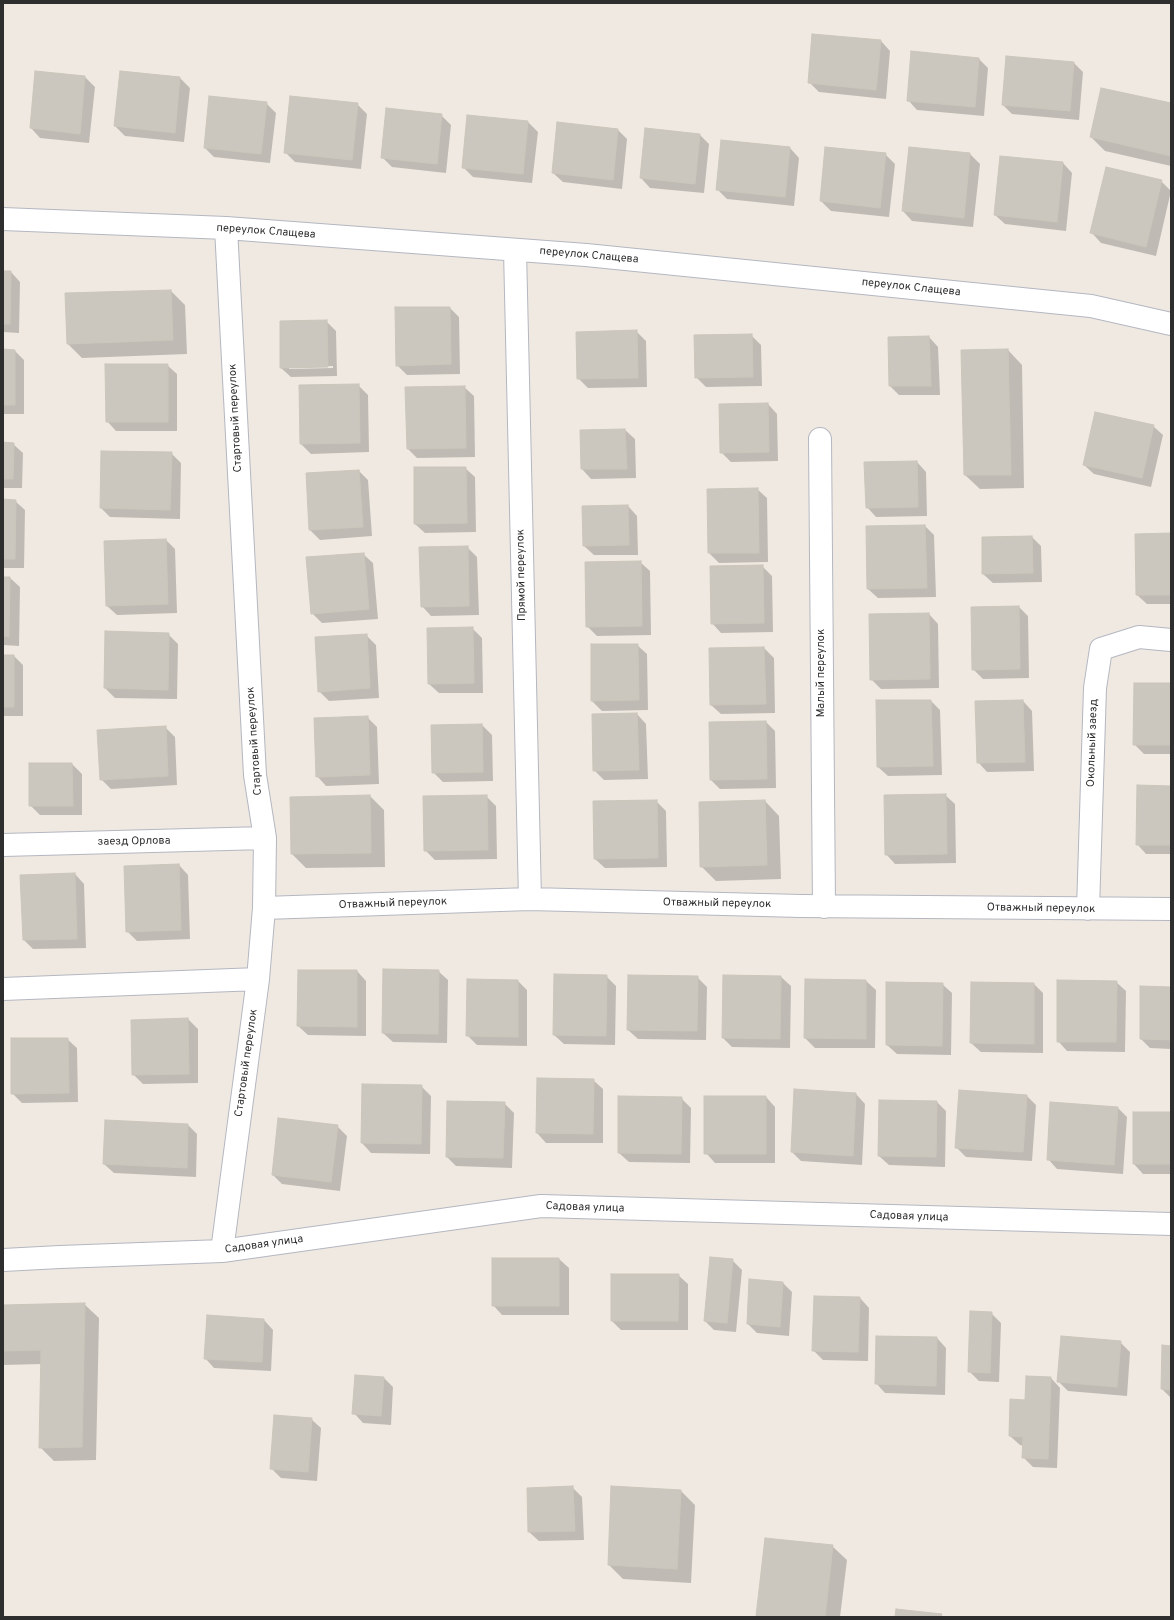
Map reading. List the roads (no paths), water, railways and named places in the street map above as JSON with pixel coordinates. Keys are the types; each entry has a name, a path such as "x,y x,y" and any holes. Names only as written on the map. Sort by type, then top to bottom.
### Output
{"street":[{"name":"переулок Слащева","path":"3,219 226,228 586,255 1091,306 1171,324"},
{"name":"Стартовый переулок","path":"222,1251 258,980 264,908 265,838 255,775 226,228"},
{"name":"Прямой переулок","path":"515,250 530,899"},
{"name":"Малый переулок","path":"820,439 824,907"},
{"name":"Окольный заезд","path":"1088,909 1095,688 1101,649 1139,637 1171,640"},
{"name":"заезд Орлова","path":"3,845 265,838"},
{"name":"Отважный переулок","path":"264,908 530,899 824,907 1171,910"},
{"path":"3,989 258,980"},
{"name":"Садовая улица","path":"3,1260 222,1251 541,1206 1171,1224"}]}
